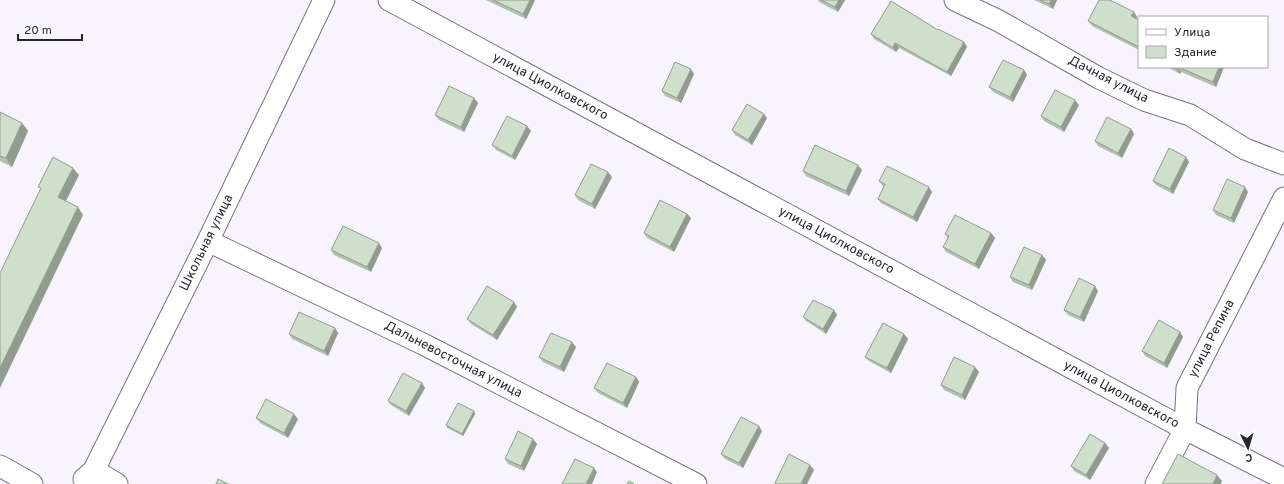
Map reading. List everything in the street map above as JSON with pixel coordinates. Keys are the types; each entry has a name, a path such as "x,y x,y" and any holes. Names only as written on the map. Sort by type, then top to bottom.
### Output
{"street":[{"name":"Школьная улица","path":"87,479 208,241 324,0"},
{"name":"улица Циолковского","path":"388,0 1185,429 1284,479"},
{"name":"Дачная улица","path":"955,0 999,21 1099,78 1144,100 1190,115 1245,148 1284,164"},
{"name":"улица Репина","path":"1156,484 1185,429 1187,388 1284,198"},
{"name":"Дальневосточная улица","path":"208,241 423,344 696,484"},
{"path":"0,466 32,484"},
{"path":"87,479 117,484"}],"building":[{"path":"493,0 530,0 523,14"},
{"path":"821,0 839,0 835,7"},
{"path":"1040,0 1051,0 1049,4"},
{"path":"1099,0 1110,0 1134,12 1131,16 1138,20 1138,46 1088,21"},
{"path":"891,1 938,30 964,42 947,72 895,43 893,48 871,34"},
{"path":"1003,60 1024,70 1010,97 989,87"},
{"path":"675,62 691,69 677,98 662,91"},
{"path":"1180,68 1219,68 1213,82"},
{"path":"449,86 474,98 461,127 435,115"},
{"path":"1055,90 1075,100 1061,127 1041,116"},
{"path":"747,104 764,114 748,140 732,130"},
{"path":"0,112 22,123 6,158 0,156"},
{"path":"507,116 527,126 512,156 492,145"},
{"path":"1107,117 1131,129 1118,153 1095,141"},
{"path":"815,145 858,165 846,191 803,171"},
{"path":"1169,148 1186,157 1170,189 1153,181"},
{"path":"53,157 73,168 58,197 78,207 0,368 0,273 41,188 38,187"},
{"path":"591,164 608,172 592,204 575,195"},
{"path":"887,166 929,187 913,217 878,199 885,184 879,181"},
{"path":"1227,179 1245,187 1231,218 1213,210"},
{"path":"660,200 687,214 670,247 644,233"},
{"path":"955,215 991,233 975,264 943,247 949,236 945,234"},
{"path":"343,226 379,243 367,267 331,250"},
{"path":"1024,247 1042,255 1029,285 1010,277"},
{"path":"1079,278 1095,286 1080,317 1064,310"},
{"path":"487,286 514,302 493,335 467,319"},
{"path":"813,300 834,310 823,329 803,317"},
{"path":"299,312 335,328 324,351 289,334"},
{"path":"1159,320 1180,332 1164,363 1142,351"},
{"path":"883,323 904,334 887,368 865,357"},
{"path":"551,333 572,342 560,367 539,357"},
{"path":"954,357 975,367 962,395 941,385"},
{"path":"607,363 636,377 623,403 594,388"},
{"path":"403,373 422,383 406,411 388,401"},
{"path":"266,399 294,414 284,433 256,418"},
{"path":"458,403 474,411 462,434 446,425"},
{"path":"741,417 759,426 739,463 721,454"},
{"path":"518,431 533,439 521,466 505,459"},
{"path":"1090,434 1105,443 1086,475 1071,466"},
{"path":"789,454 810,465 801,484 777,484 775,483"},
{"path":"1178,454 1217,475 1213,484 1162,484"},
{"path":"575,459 594,468 586,484 562,484"},
{"path":"218,479 228,484 216,484"},
{"path":"629,481 634,484 627,484"}]}
